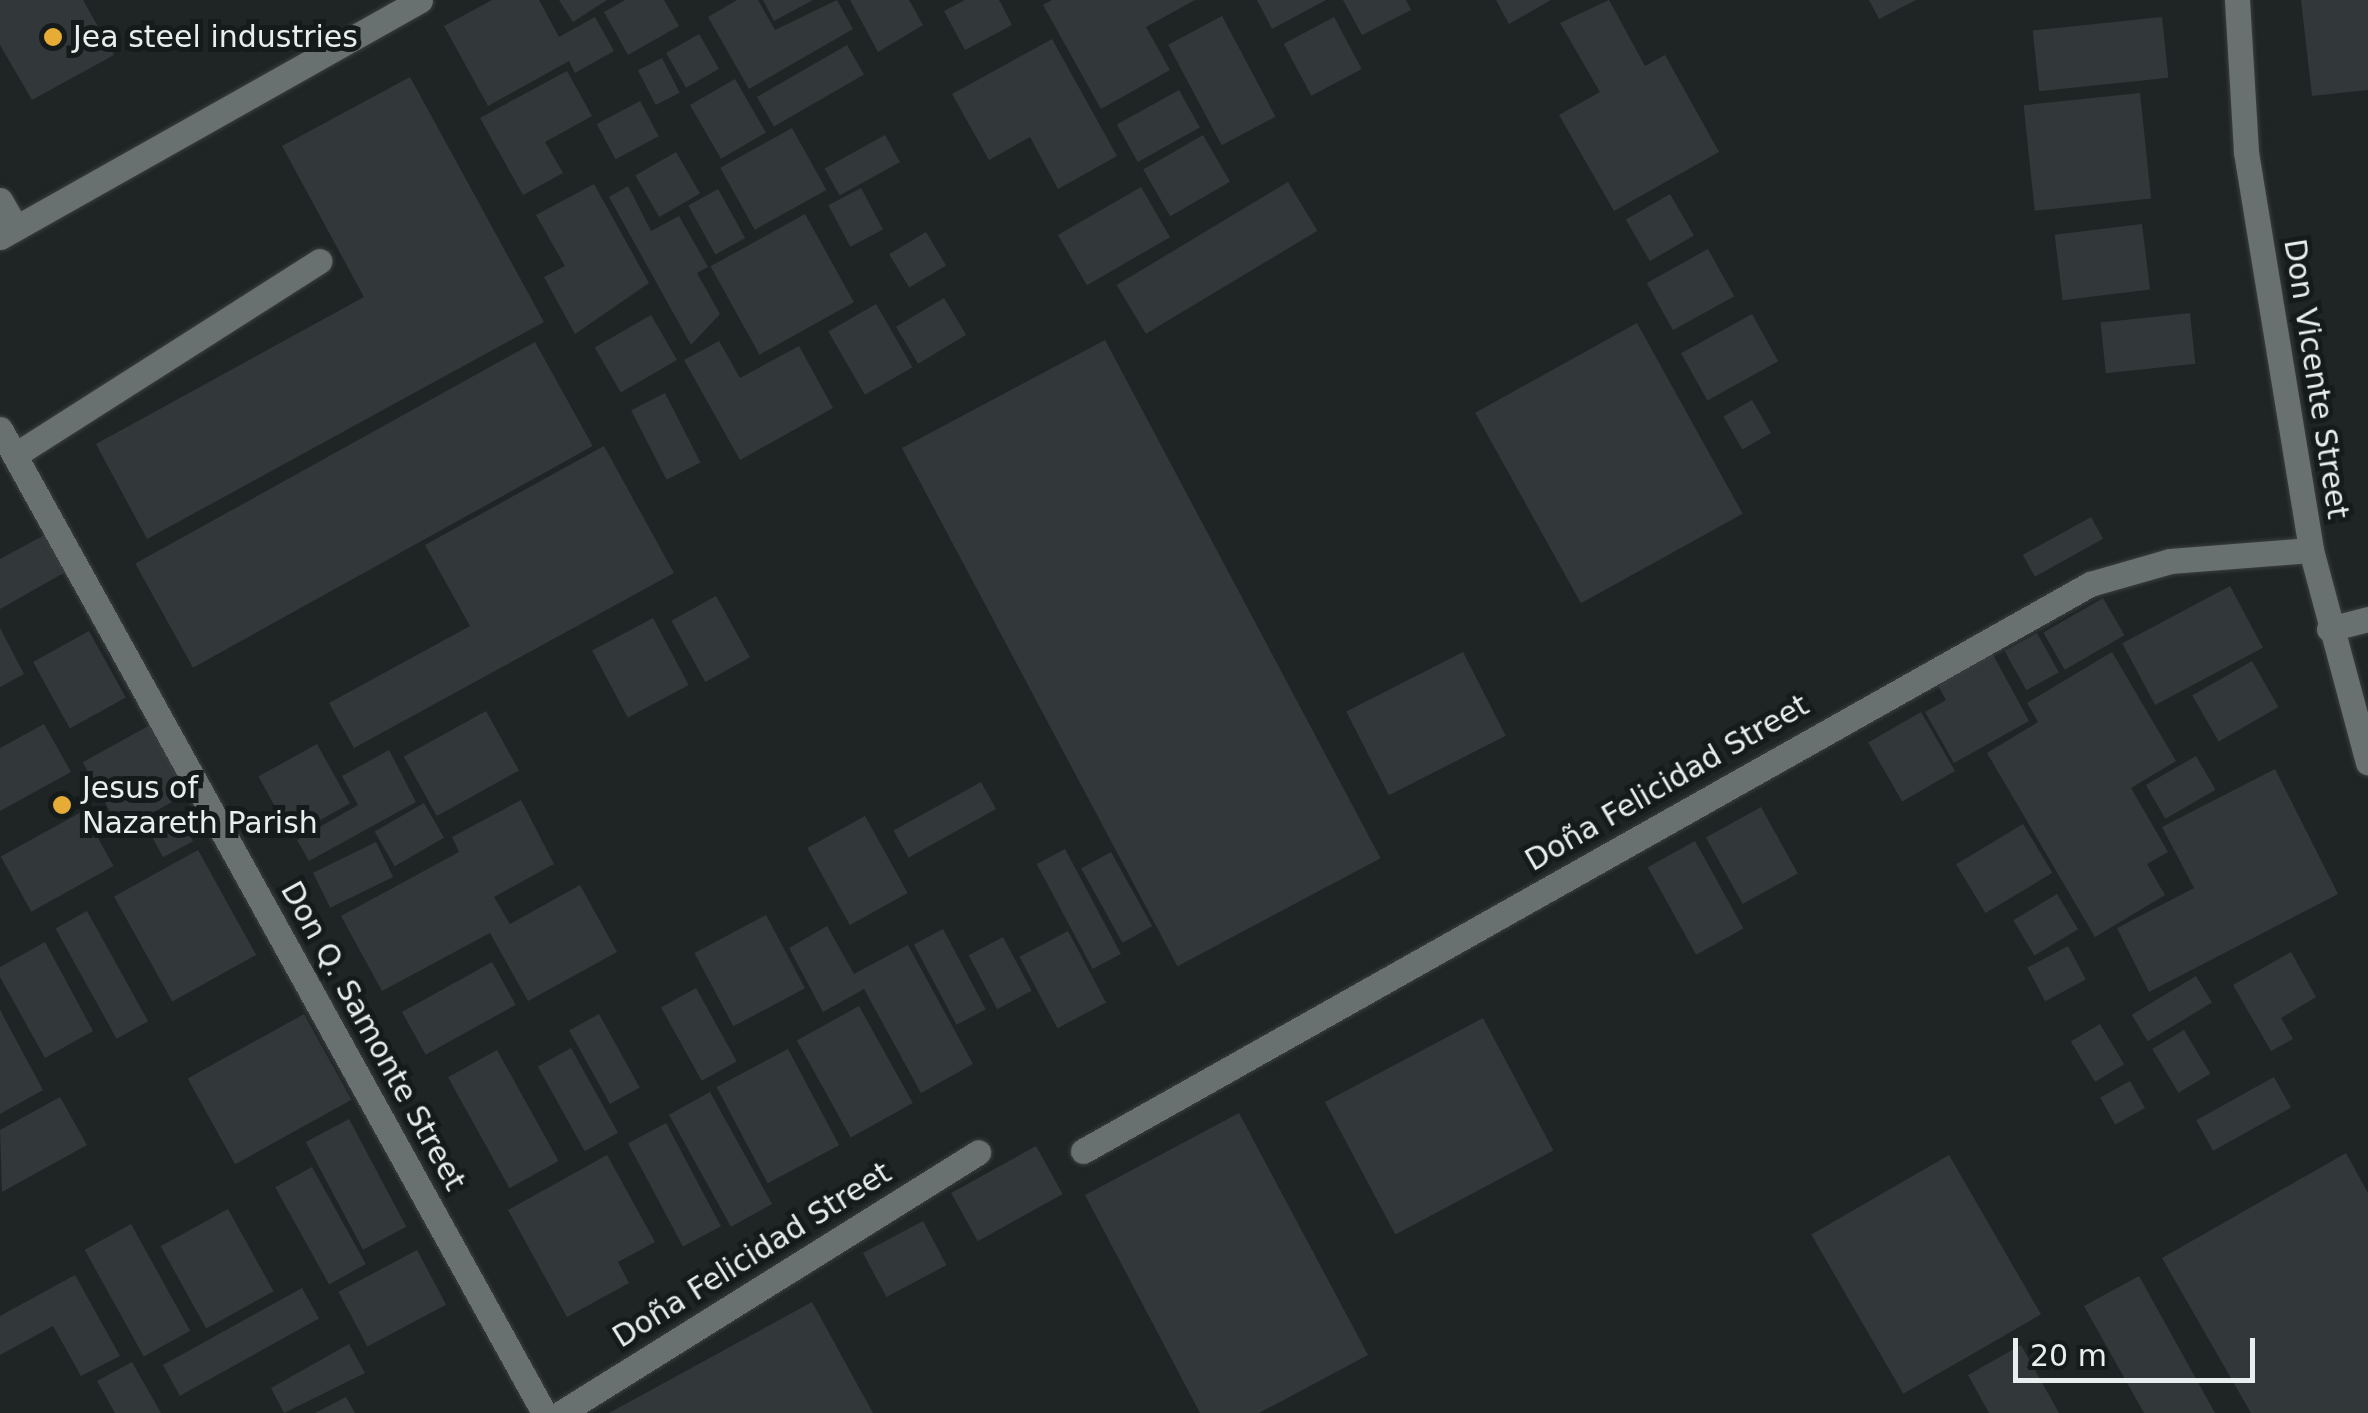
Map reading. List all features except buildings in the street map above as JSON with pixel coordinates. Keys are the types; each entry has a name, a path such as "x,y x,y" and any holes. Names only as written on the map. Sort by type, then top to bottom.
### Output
{"street":[{"path":"0,200 8,233 420,0"},
{"name":"Don Vicente Street","path":"2237,0 2246,152 2310,550 2328,629 2368,762"},
{"path":"14,455 319,261"},
{"name":"Don Q. Samonte Street","path":"0,429 544,1413"},
{"name":"Doña Felicidad Street","path":"1083,1152 2090,584 2170,561 2310,550"},
{"path":"2328,629 2368,619"},
{"name":"Doña Felicidad Street","path":"562,1413 978,1152"}],"place":[{"name":"Jea steel industries","path":"53,37"},
{"name":"Jesus of Nazareth Parish","path":"62,805"}]}
